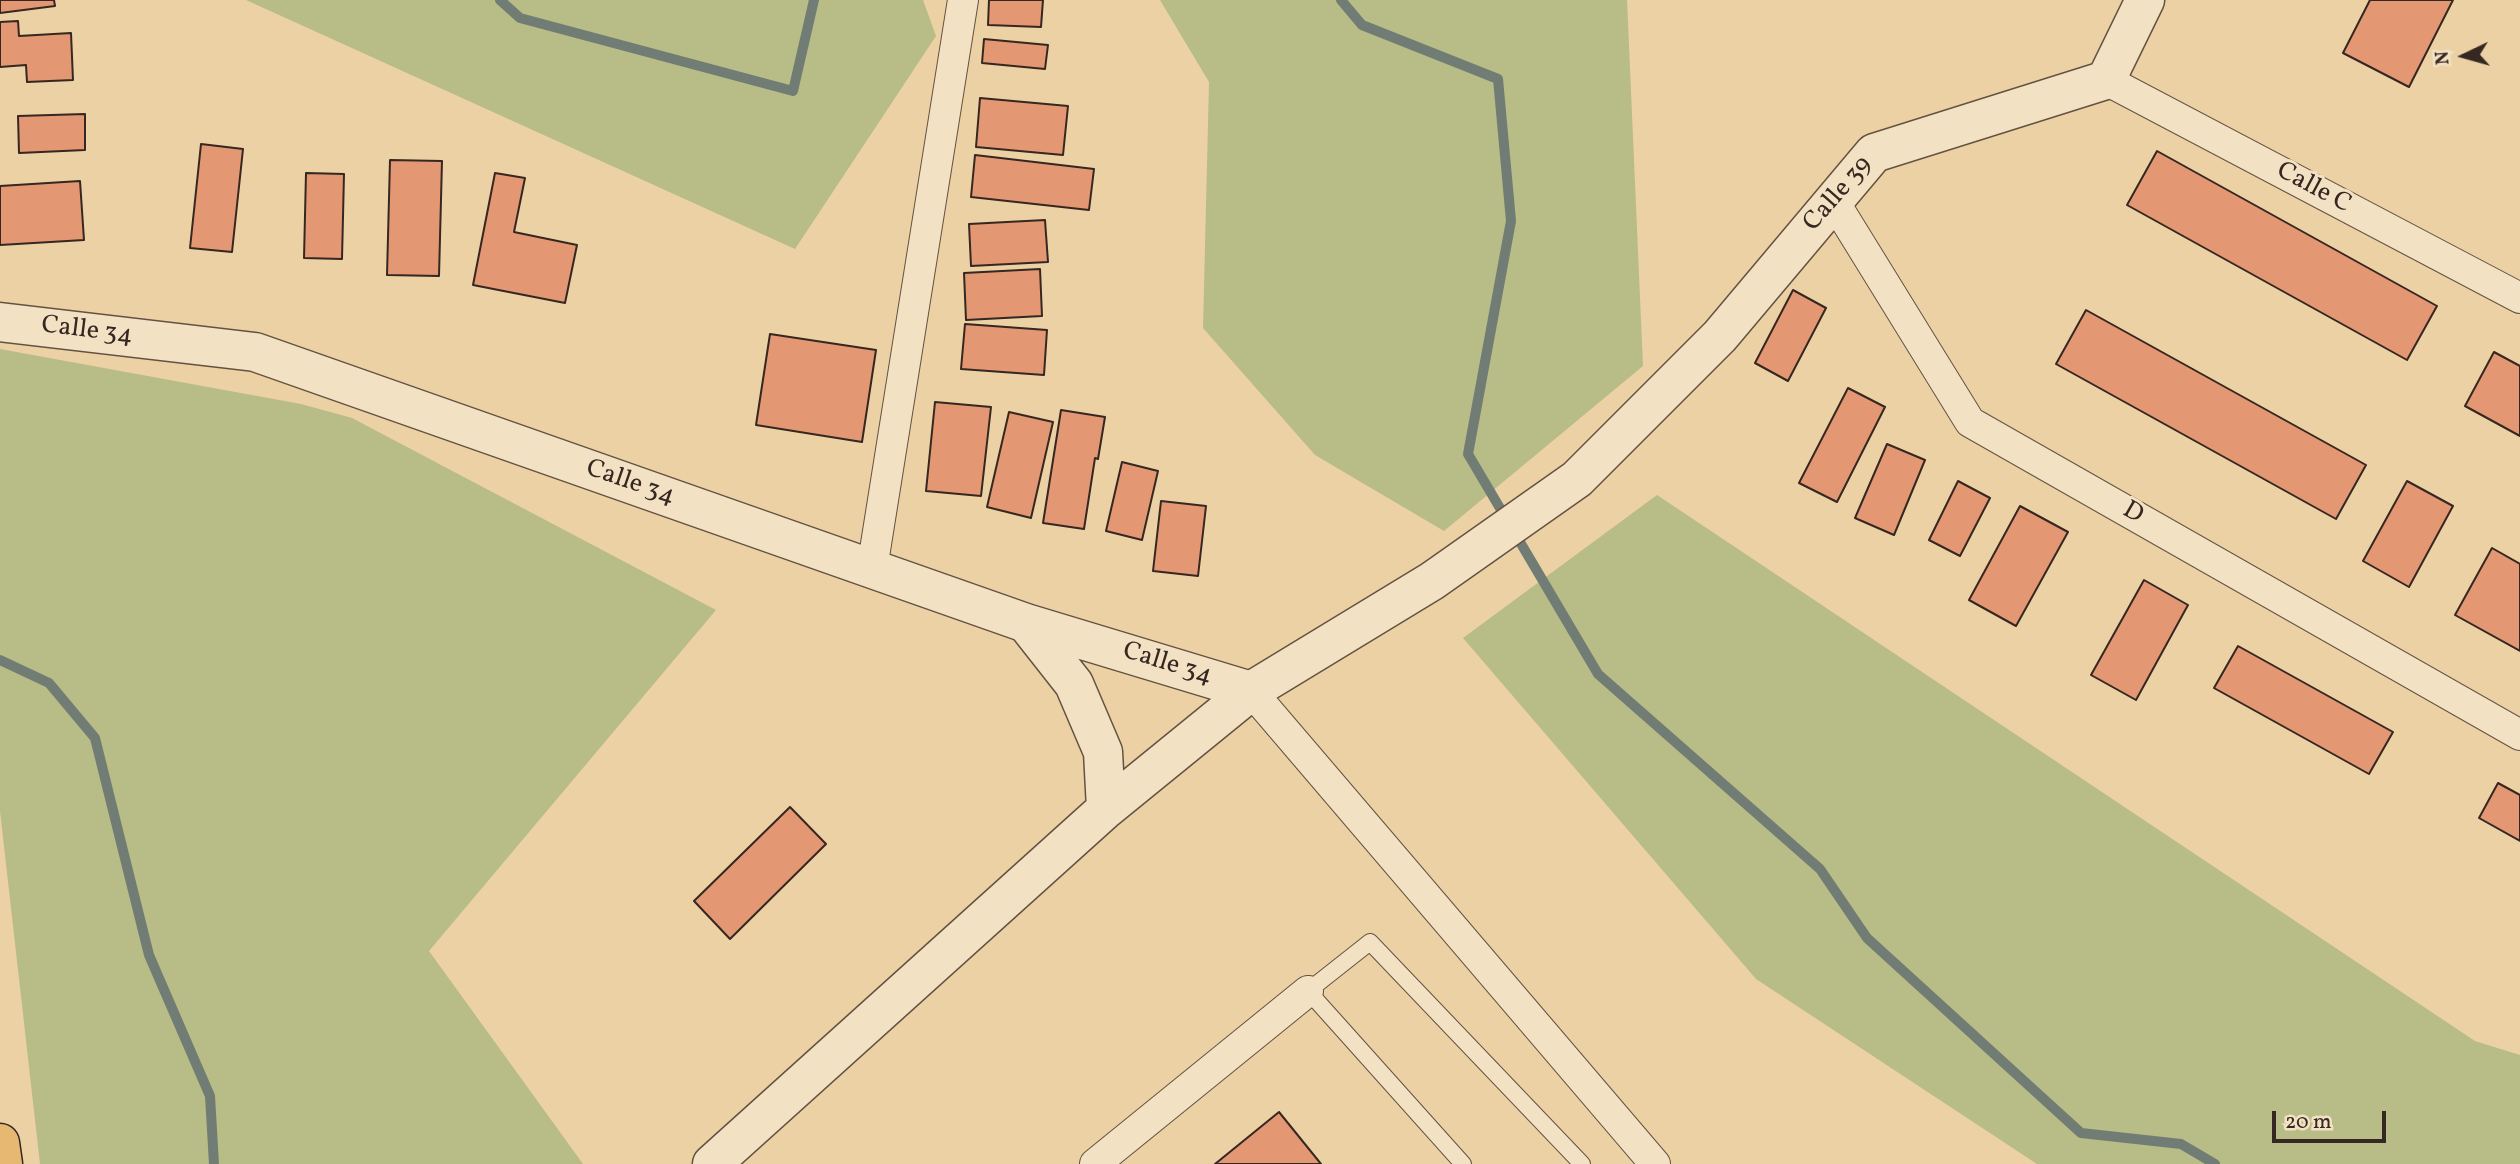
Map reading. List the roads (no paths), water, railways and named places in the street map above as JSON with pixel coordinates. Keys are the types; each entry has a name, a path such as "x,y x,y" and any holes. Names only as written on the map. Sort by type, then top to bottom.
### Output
{"highway":[{"path":"0,1143 2,1164"}],"street":[{"path":"872,569 963,0"},
{"path":"2106,80 2145,0"},
{"name":"Calle 39","path":"712,1164 1106,810 1251,691 1432,581 1577,479 1720,336 1874,153 2106,80"},
{"name":"Calle C","path":"2106,80 2520,298"},
{"name":"D","path":"1833,200 1970,422 2520,734"},
{"name":"Calle 34","path":"0,322 255,352 1026,623 1251,691"},
{"path":"1026,623 1074,684 1103,752 1106,810"},
{"path":"1251,691 1655,1164"},
{"path":"1108,1159 1308,991"}],"lane":[{"path":"1463,1164 1308,991 1370,942 1582,1164"}],"waterway":[{"path":"500,0 520,18 793,91 814,0"},
{"path":"1341,0 1362,25 1498,79 1511,221 1468,454 1598,674 1820,869 1867,938 2081,1133 2181,1144 2215,1164"},
{"path":"0,660 49,683 95,738 149,955 210,1096 214,1164"}]}
